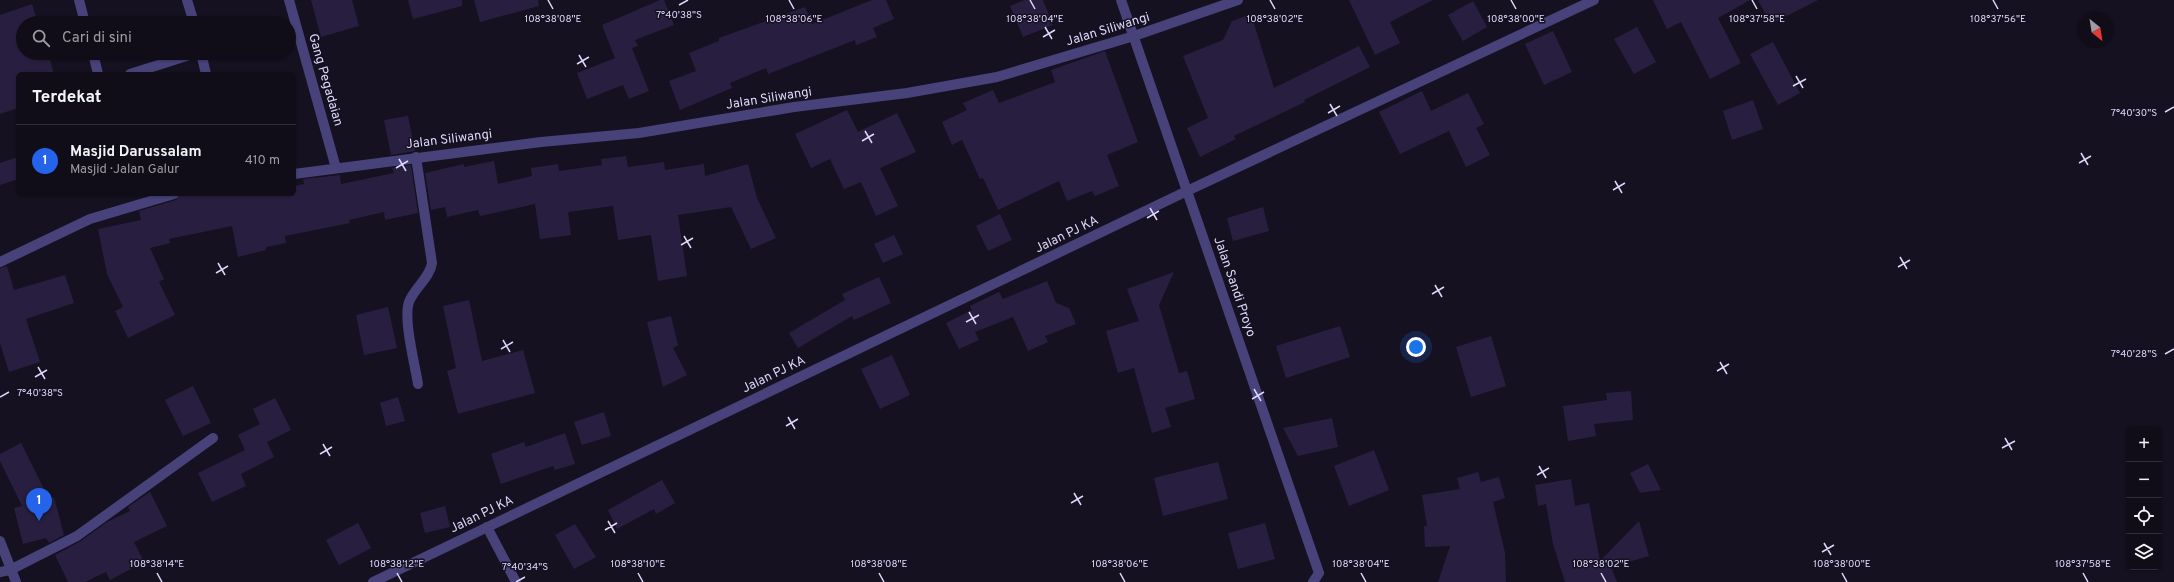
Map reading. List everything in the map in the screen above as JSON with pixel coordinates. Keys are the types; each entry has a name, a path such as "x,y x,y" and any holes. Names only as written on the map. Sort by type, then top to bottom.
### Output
{"street":[{"path":"79,0 83,16"},
{"path":"187,0 192,16"},
{"name":"Gang Pegadaian","path":"289,0 293,16"},
{"name":"Jalan Sandi Proyo","path":"1121,0 1319,573 1313,582"},
{"name":"Jalan Siliwangi","path":"296,174 541,142 639,133 794,107 907,93 997,77 1134,36 1238,0"},
{"name":"Jalan PJ KA","path":"373,582 1187,192 1594,0"},
{"name":"Gang Pegadaian","path":"296,25 336,168"},
{"path":"95,60 98,72"},
{"path":"136,72 174,60"},
{"path":"203,60 206,72"},
{"path":"416,157 432,263 430,271 412,296 407,308 418,384"},
{"path":"0,262 90,219 167,196"},
{"path":"0,572 10,570 76,536 213,438"},
{"path":"486,527 516,582"},
{"path":"0,541 10,570 16,582"}],"building":[{"path":"311,0 352,0 359,26 321,37"},
{"path":"408,0 462,0 462,6 413,19"},
{"path":"474,0 538,0 539,6 480,22"},
{"path":"660,0 664,0 674,25 635,40 638,46 632,48 649,91 629,99 623,85 587,99 577,73 615,58 602,25"},
{"path":"872,0 886,0 894,19 873,28 877,37 856,45 855,40 768,74 766,68 730,83 732,88 680,110 669,81 696,71 689,53 719,41 719,38 805,7 812,24"},
{"path":"1025,0 1043,0 1053,25 1023,37 1010,6"},
{"path":"1349,0 1433,0 1390,22 1400,43 1375,55"},
{"path":"1653,0 1750,0 1718,18 1741,63 1710,79 1681,22 1667,29"},
{"path":"1758,0 1818,0 1771,24"},
{"path":"1473,1 1487,27 1463,41 1448,15"},
{"path":"32,4 36,16 16,16 16,60 50,60 53,72 16,72 16,109 0,114 0,15"},
{"path":"1251,14 1274,88 1359,46 1370,67 1304,100 1305,102 1234,136 1236,139 1200,157 1187,128 1208,118 1183,56 1223,40 1232,21"},
{"path":"1637,27 1656,62 1634,74 1614,39"},
{"path":"1553,31 1572,72 1544,85 1525,44"},
{"path":"1773,42 1800,93 1778,105 1750,54"},
{"path":"1105,51 1138,142 1107,155 1119,186 1095,196 1092,191 1067,201 1059,181 998,210 983,178 980,179 962,140 952,145 942,122 967,110 963,103 993,90 999,103 1055,82 1051,70"},
{"path":"1422,91 1431,111 1468,93 1484,124 1476,128 1490,155 1466,167 1449,131 1400,154 1379,112"},
{"path":"1753,100 1763,129 1732,140 1723,111"},
{"path":"847,110 858,132 897,113 916,152 880,168 898,206 876,216 861,182 844,189 830,159 811,168 795,134"},
{"path":"408,116 415,151 391,155 384,120"},
{"path":"626,156 628,167 664,162 665,170 704,164 705,176 748,164 757,198 776,238 751,249 731,207 678,215 687,276 658,281 651,235 618,240 613,206 568,212 571,235 540,239 535,204 480,216 478,210 447,217 445,207 431,210 425,173 464,164 464,167 494,161 498,184 532,176 531,168 558,164 559,171 602,165 601,159"},
{"path":"16,158 16,180 0,185 0,163"},
{"path":"411,165 418,213 385,220 384,212 349,220 350,223 285,236 286,243 266,247 266,250 238,257 232,226 169,239 170,243 150,248 164,279 159,282 175,315 128,338 115,311 123,307 107,274 98,229 141,220 139,211 176,200 179,196 296,196 296,186 304,184 303,179 340,175 341,184 394,173 392,168"},
{"path":"1263,207 1269,231 1233,241 1227,218"},
{"path":"1000,214 1012,240 988,251 976,226"},
{"path":"894,235 903,254 883,263 874,244"},
{"path":"7,266 14,290 65,275 74,303 26,319 40,362 9,372 0,343 0,268"},
{"path":"1174,272 1159,305 1179,373 1187,371 1195,399 1165,408 1171,427 1152,433 1134,368 1118,373 1106,331 1139,321 1127,289"},
{"path":"879,277 891,303 854,320 852,316 798,348 789,333 845,300 842,294"},
{"path":"1047,281 1056,303 1069,308 1076,324 1045,336 1048,342 1028,351 1013,317 975,332 979,340 959,349 946,323 972,310 970,306 999,292 1003,299"},
{"path":"469,300 482,361 523,350 535,393 458,414 447,371 456,368 443,306"},
{"path":"388,307 397,348 364,355 356,315"},
{"path":"671,316 678,345 673,348 687,375 663,387 647,322"},
{"path":"1340,326 1350,357 1286,378 1276,346"},
{"path":"1491,336 1506,386 1471,397 1456,347"},
{"path":"892,355 910,395 880,409 861,369"},
{"path":"193,386 211,423 183,436 165,400"},
{"path":"1631,391 1633,420 1594,424 1596,436 1568,441 1563,406 1607,400 1606,393"},
{"path":"398,397 405,421 386,426 380,403"},
{"path":"275,398 291,430 267,442 274,457 241,474 246,486 212,502 198,473 245,450 238,435 260,424 253,409"},
{"path":"604,412 611,436 582,445 574,422"},
{"path":"1332,418 1338,447 1298,456 1283,428"},
{"path":"565,433 575,464 555,470 553,466 501,484 491,454 524,442 526,447"},
{"path":"21,443 49,499 54,497 64,535 49,543 46,538 23,544 14,508 22,506 0,461 0,454"},
{"path":"1374,450 1389,490 1349,506 1334,466"},
{"path":"1218,462 1228,499 1163,516 1154,478"},
{"path":"1648,464 1661,490 1640,493 1630,473"},
{"path":"1478,472 1481,482 1499,477 1505,498 1493,502 1505,553 1506,582 1438,582 1450,546 1425,547 1424,526 1427,526 1422,495 1460,489 1457,478"},
{"path":"1571,479 1575,506 1589,503 1600,561 1639,521 1649,556 1611,567 1617,582 1565,582 1553,544 1546,504 1538,506 1535,485"},
{"path":"662,480 675,503 656,514 654,509 617,529 608,510"},
{"path":"150,492 167,526 134,542 144,562 110,580 106,572 85,582 68,582 55,555 81,541 107,522 130,511 128,507"},
{"path":"445,506 450,527 425,533 420,513"},
{"path":"358,523 371,548 339,565 326,540"},
{"path":"1265,523 1275,559 1238,569 1228,533"},
{"path":"575,524 596,557 574,569 555,535"}],"place":[{"name":"Masjid Darussalam","path":"39,521"}]}
